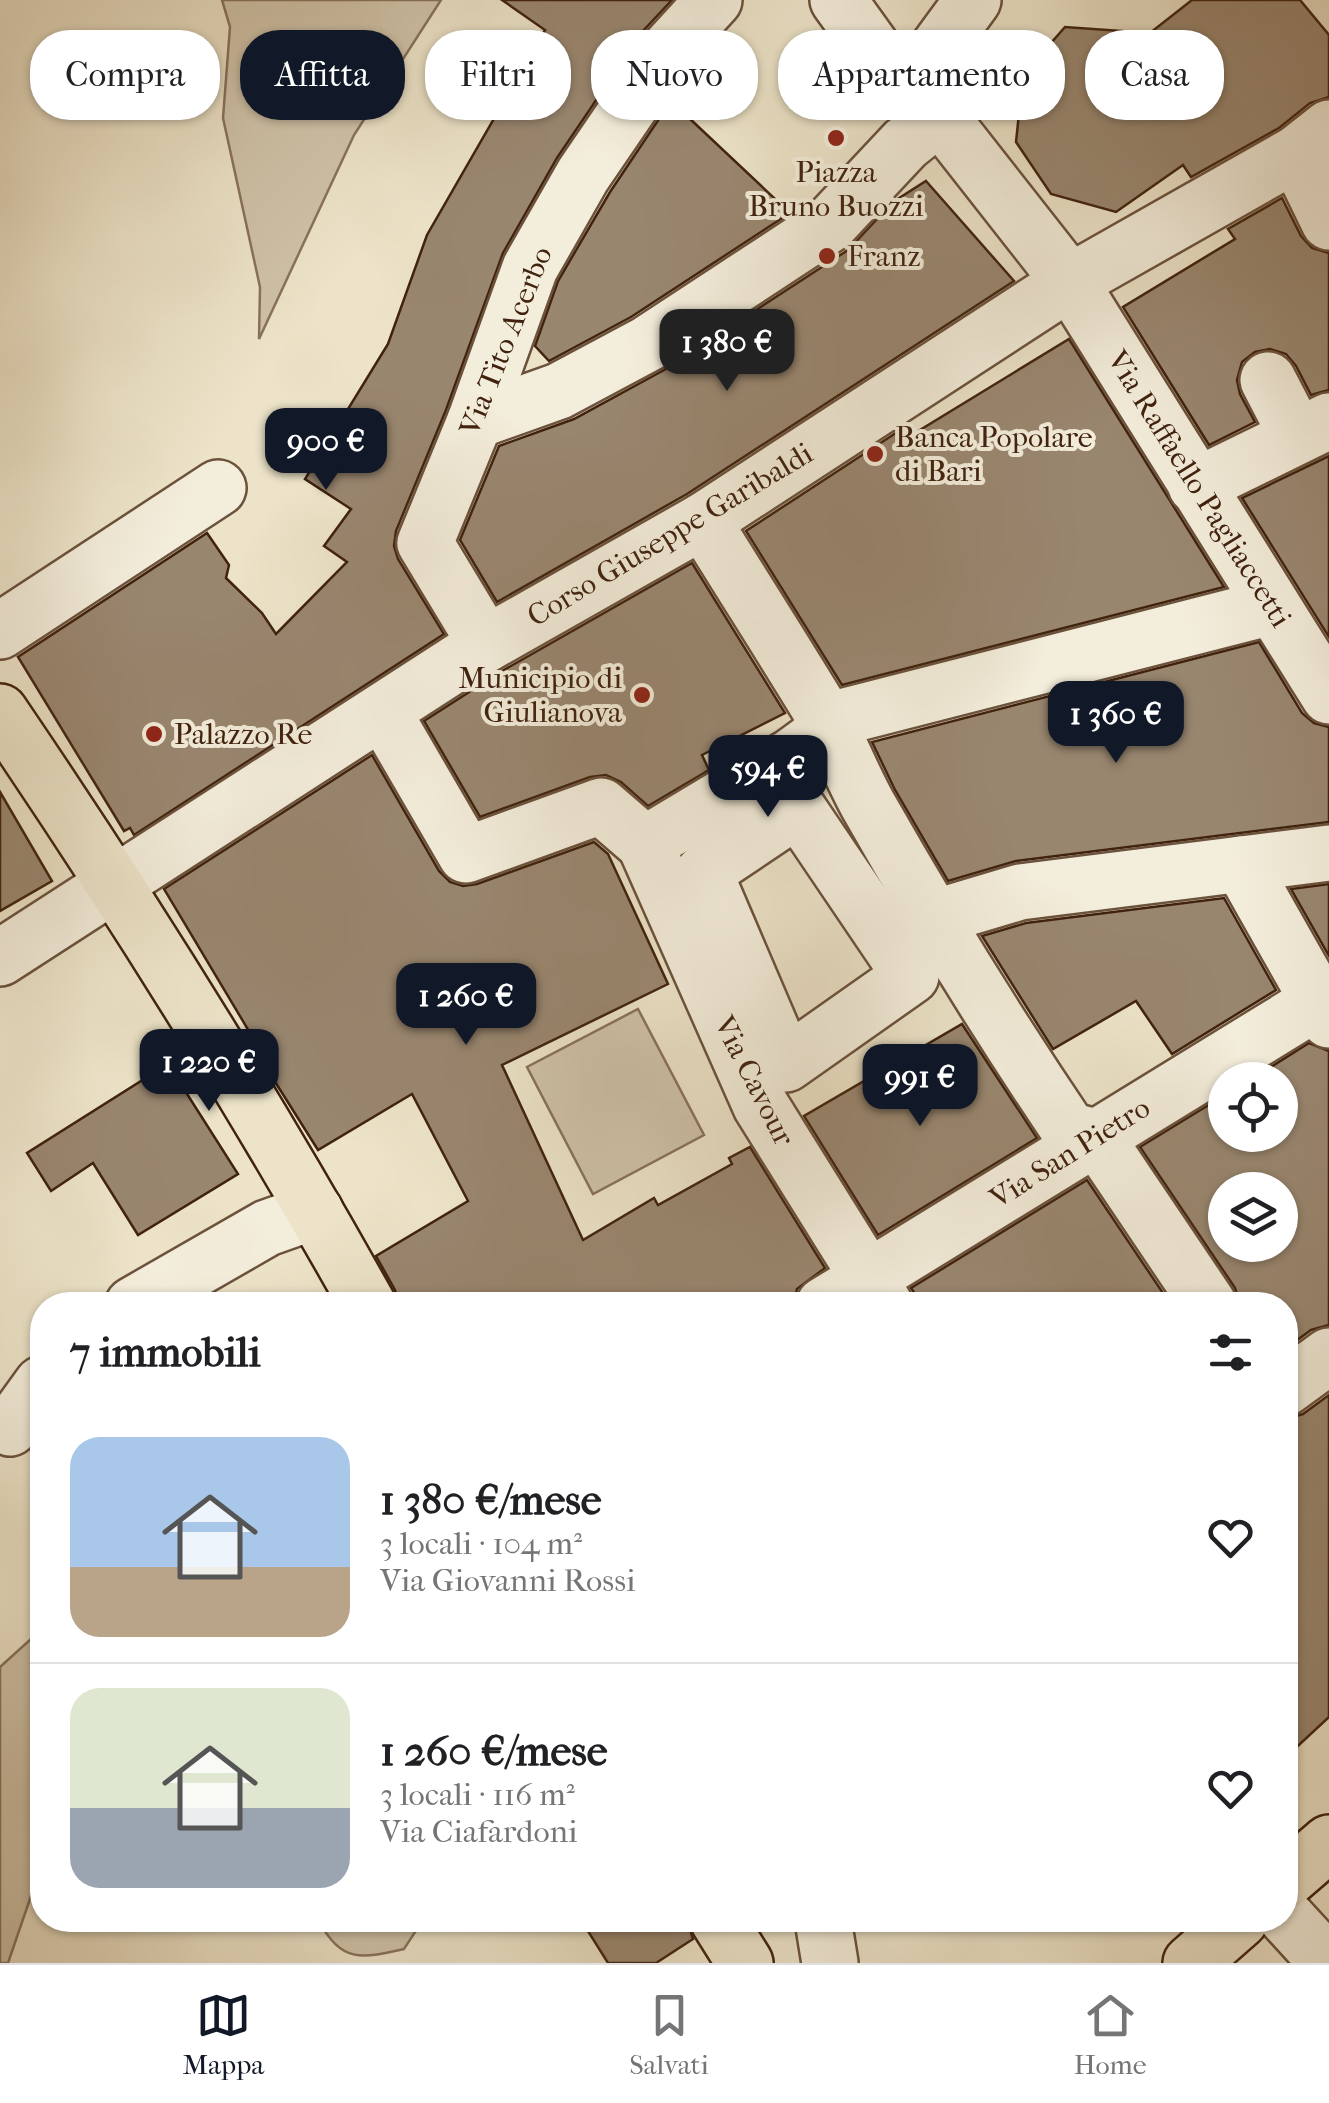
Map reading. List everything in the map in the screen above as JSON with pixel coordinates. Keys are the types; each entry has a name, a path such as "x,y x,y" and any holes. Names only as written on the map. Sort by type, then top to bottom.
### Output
{"main road":[{"path":"0,712 117,884 361,1292"},
{"path":"1298,1869 1329,1842"},
{"path":"1191,1963 1226,1932"}],"street":[{"name":"Via Tito Acerbo","path":"486,644 425,543 475,421 530,268 583,175 670,49 714,0"},
{"path":"838,0 860,30"},
{"path":"959,30 973,0"},
{"path":"475,421 559,391 646,344 830,224 905,144 917,120"},
{"name":"Via Raffaello Pagliaccetti","path":"943,120 1070,282 1196,486 1298,629 1329,696"},
{"path":"1312,141 1329,222"},
{"name":"Corso Giuseppe Garibaldi","path":"0,958 486,644 703,520 1070,282 1312,141"},
{"path":"1196,486 1313,428 1268,380"},
{"path":"0,631 218,488"},
{"path":"703,520 826,720 862,794 1011,1044 1070,1130 1096,1137 1200,1292"},
{"path":"383,712 466,855 601,806 645,844 792,756 814,740 826,720 1298,629"},
{"name":"Via Cavour","path":"645,844 773,1085 857,1292"},
{"path":"933,918 1020,892 1329,853"},
{"path":"1241,864 1323,1011"},
{"path":"773,1085 972,977"},
{"name":"Via San Pietro","path":"865,1292 1096,1137 1323,1011"},
{"path":"156,1292 267,1228 315,1211"},
{"path":"1298,1379 1329,1356"},
{"path":"1298,1930 1328,1963"},
{"path":"825,1932 830,1963"}],"shaded area":[{"path":"222,0 441,0 405,56 405,30 240,30 240,120 364,120 259,339 260,287 223,118 230,27"},
{"path":"638,1009 704,1135 593,1194 527,1067"},
{"path":"30,1640 30,1899 8,1963 0,1963 0,1667"},
{"path":"415,1932 404,1949 364,1956 344,1951 327,1934"}],"building":[{"path":"502,0 672,0 644,30 591,30 591,108 557,158 503,253 446,410 396,531 394,546 398,559 444,634 134,835 130,828 124,831 18,657 207,533 229,565 226,578 262,613 276,634 347,562 324,546 351,509 305,479 388,344 427,235 493,120 571,120 571,30 545,30"},
{"path":"1192,0 1300,0 1329,35 1329,97 1310,103 1279,128 1191,177 1183,165 1116,212 1051,194 1016,142 1018,120 1065,120 1065,27 1108,30 1085,30 1085,120 1224,120 1224,30 1154,30"},
{"path":"658,120 691,120 790,213 631,317 549,361 535,346 558,281"},
{"path":"926,181 1014,281 687,494 497,602 460,540 499,446 574,419 664,370 848,250 893,202"},
{"path":"1282,198 1301,236 1312,248 1329,253 1329,390 1311,395 1286,354 1270,349 1255,352 1242,362 1237,380 1255,422 1209,445 1123,307 1235,239 1228,229"},
{"path":"1069,339 1224,587 842,685 746,531 905,427 910,436"},
{"path":"1329,456 1329,637 1242,498"},
{"name":"Municipio di Giulianova","path":"692,563 785,713 702,755 709,770 648,806 621,782 606,775 590,777 480,817 424,721 502,671"},
{"path":"1259,642 1302,713 1314,723 1329,727 1329,822 1016,861 948,881 872,742"},
{"path":"372,755 439,871 450,882 463,886 477,884 594,842 608,854 668,984 502,1065 583,1240 654,1198 658,1205 732,1164 729,1158 750,1147 825,1268 796,1292 396,1292 376,1256 468,1201 412,1094 318,1150 164,889"},
{"path":"0,792 52,881 0,911"},
{"path":"1329,884 1329,956 1291,889"},
{"path":"1224,898 1276,990 1172,1054 1136,1001 1053,1049 982,936 1026,923"},
{"path":"962,1024 1037,1138 878,1235 804,1116"},
{"path":"1309,1043 1329,1051 1329,1325 1311,1330 1298,1340 1298,1292 1236,1292 1217,1262 1298,1262 1298,1172 1208,1172 1208,1248 1140,1147 1208,1105 1208,1152 1298,1152 1298,1062 1279,1062"},
{"path":"168,1064 238,1174 138,1235 93,1163 51,1191 27,1153"},
{"path":"1087,1180 1162,1292 914,1292 911,1288"},
{"path":"1329,1395 1329,1717 1298,1746 1298,1415"},
{"path":"589,1932 691,1932 693,1939 656,1963 608,1963"}],"place":[{"name":"Piazza Bruno Buozzi","path":"836,138"},
{"name":"Franz","path":"827,256"},
{"name":"Banca Popolare di Bari","path":"875,454"},
{"name":"Municipio di Giulianova","path":"642,695"},
{"name":"Palazzo Re","path":"154,734"}]}
